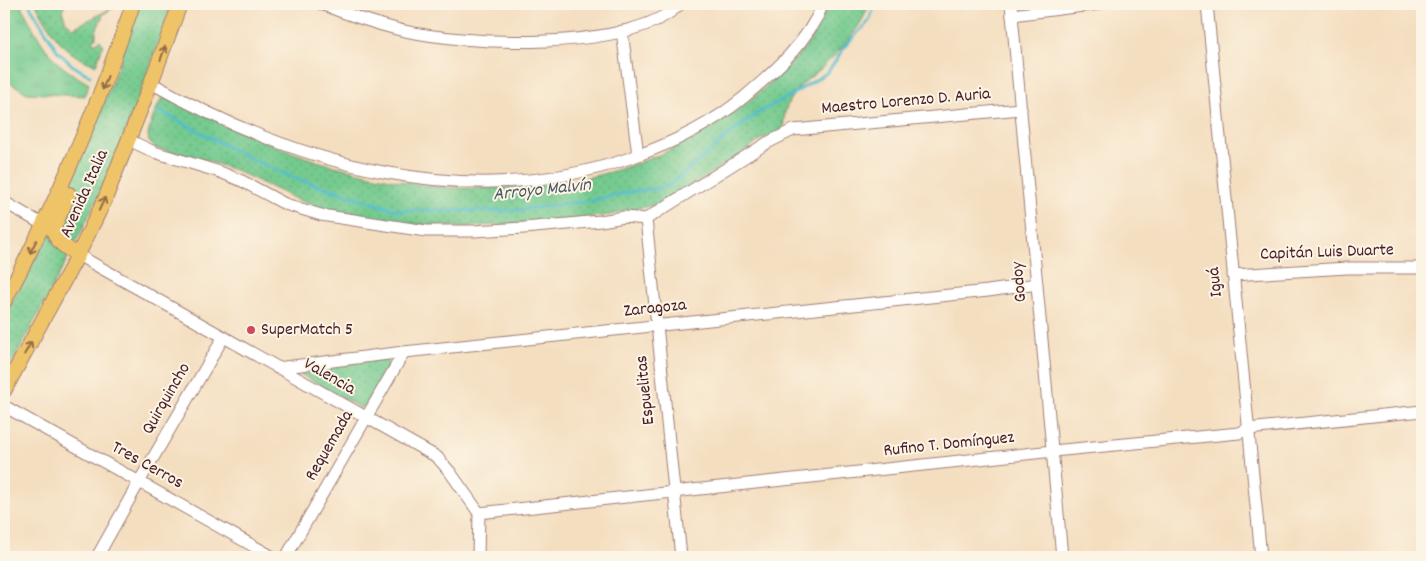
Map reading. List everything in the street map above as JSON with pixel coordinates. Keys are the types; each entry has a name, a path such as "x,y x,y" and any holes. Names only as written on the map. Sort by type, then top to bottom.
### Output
{"main road":[{"name":"Avenida Italia","path":"4,302 74,162 102,93 133,4"},
{"name":"Avenida Italia","path":"4,390 78,255 105,199 180,4"},
{"path":"74,162 72,186 53,229 54,235 60,243 78,255"}],"street":[{"path":"320,4 401,30 473,40 552,40 622,31 662,18 680,4"},
{"path":"151,83 253,133 293,148 363,168 424,180 468,182 542,178 606,166 659,148 711,122 735,105 766,78 793,50 806,35 823,4"},
{"path":"1011,10 1100,4"},
{"name":"Iguá","path":"1207,4 1261,557"},
{"name":"Godoy","path":"1011,10 1022,109 1062,557"},
{"path":"622,31 638,155"},
{"name":"Maestro Lorenzo D. Auria","path":"646,219 768,142 793,130 1022,109"},
{"path":"129,140 154,152 220,172 242,181 285,204 321,215 426,231 524,228 624,217 646,219"},
{"path":"4,202 44,225"},
{"name":"Espuelitas","path":"646,219 681,557"},
{"name":"Valencia","path":"78,255 437,457 479,513"},
{"name":"Capitán Luis Duarte","path":"1233,275 1347,268 1422,268"},
{"name":"Zaragoza","path":"277,368 404,352 988,292 1037,284"},
{"name":"Quirquincho","path":"97,557 138,482 223,338"},
{"name":"Requemada","path":"286,557 404,352"},
{"name":"Tres Cerros","path":"4,406 274,557"},
{"name":"Rufino T. Domínguez","path":"479,513 1053,451 1239,433 1248,429 1422,412"},
{"path":"478,557 479,513"}],"green space":[{"path":"4,4 20,4 41,41 56,61 72,74 89,84 85,96 27,93 4,79 4,24 10,13 4,10"},
{"path":"36,4 65,4 62,10 66,22 73,28 118,5 102,15 103,19 99,21 100,24 97,26 96,38 93,40 95,44 100,40 103,45 96,65 74,55 59,41"},
{"path":"139,4 171,4 131,116 97,199 4,378 4,317 40,249 91,136 117,69"},
{"path":"829,4 869,4 856,30 844,46 802,84 794,94 786,109 783,130 762,139 701,180 656,205 622,211 611,215 551,222 459,227 403,223 330,210 298,200 235,170 202,159 155,148 149,142 148,134 153,117 161,99 167,98 293,153 334,166 389,179 447,188 495,188 564,182 631,166 694,138 723,120 767,86 797,57 813,37"},
{"path":"388,360 389,365 366,405 361,408 300,374 301,369"}],"waterway":[{"name":"Arroyo Malvín","path":"29,4 58,52 72,65 90,76"},
{"name":"Arroyo Malvín","path":"158,110 247,157 294,178 396,210 511,211 594,200 629,192 666,187 758,113 828,72 846,45 869,21 875,4"}],"place":[{"name":"SuperMatch 5","path":"251,330"}]}
